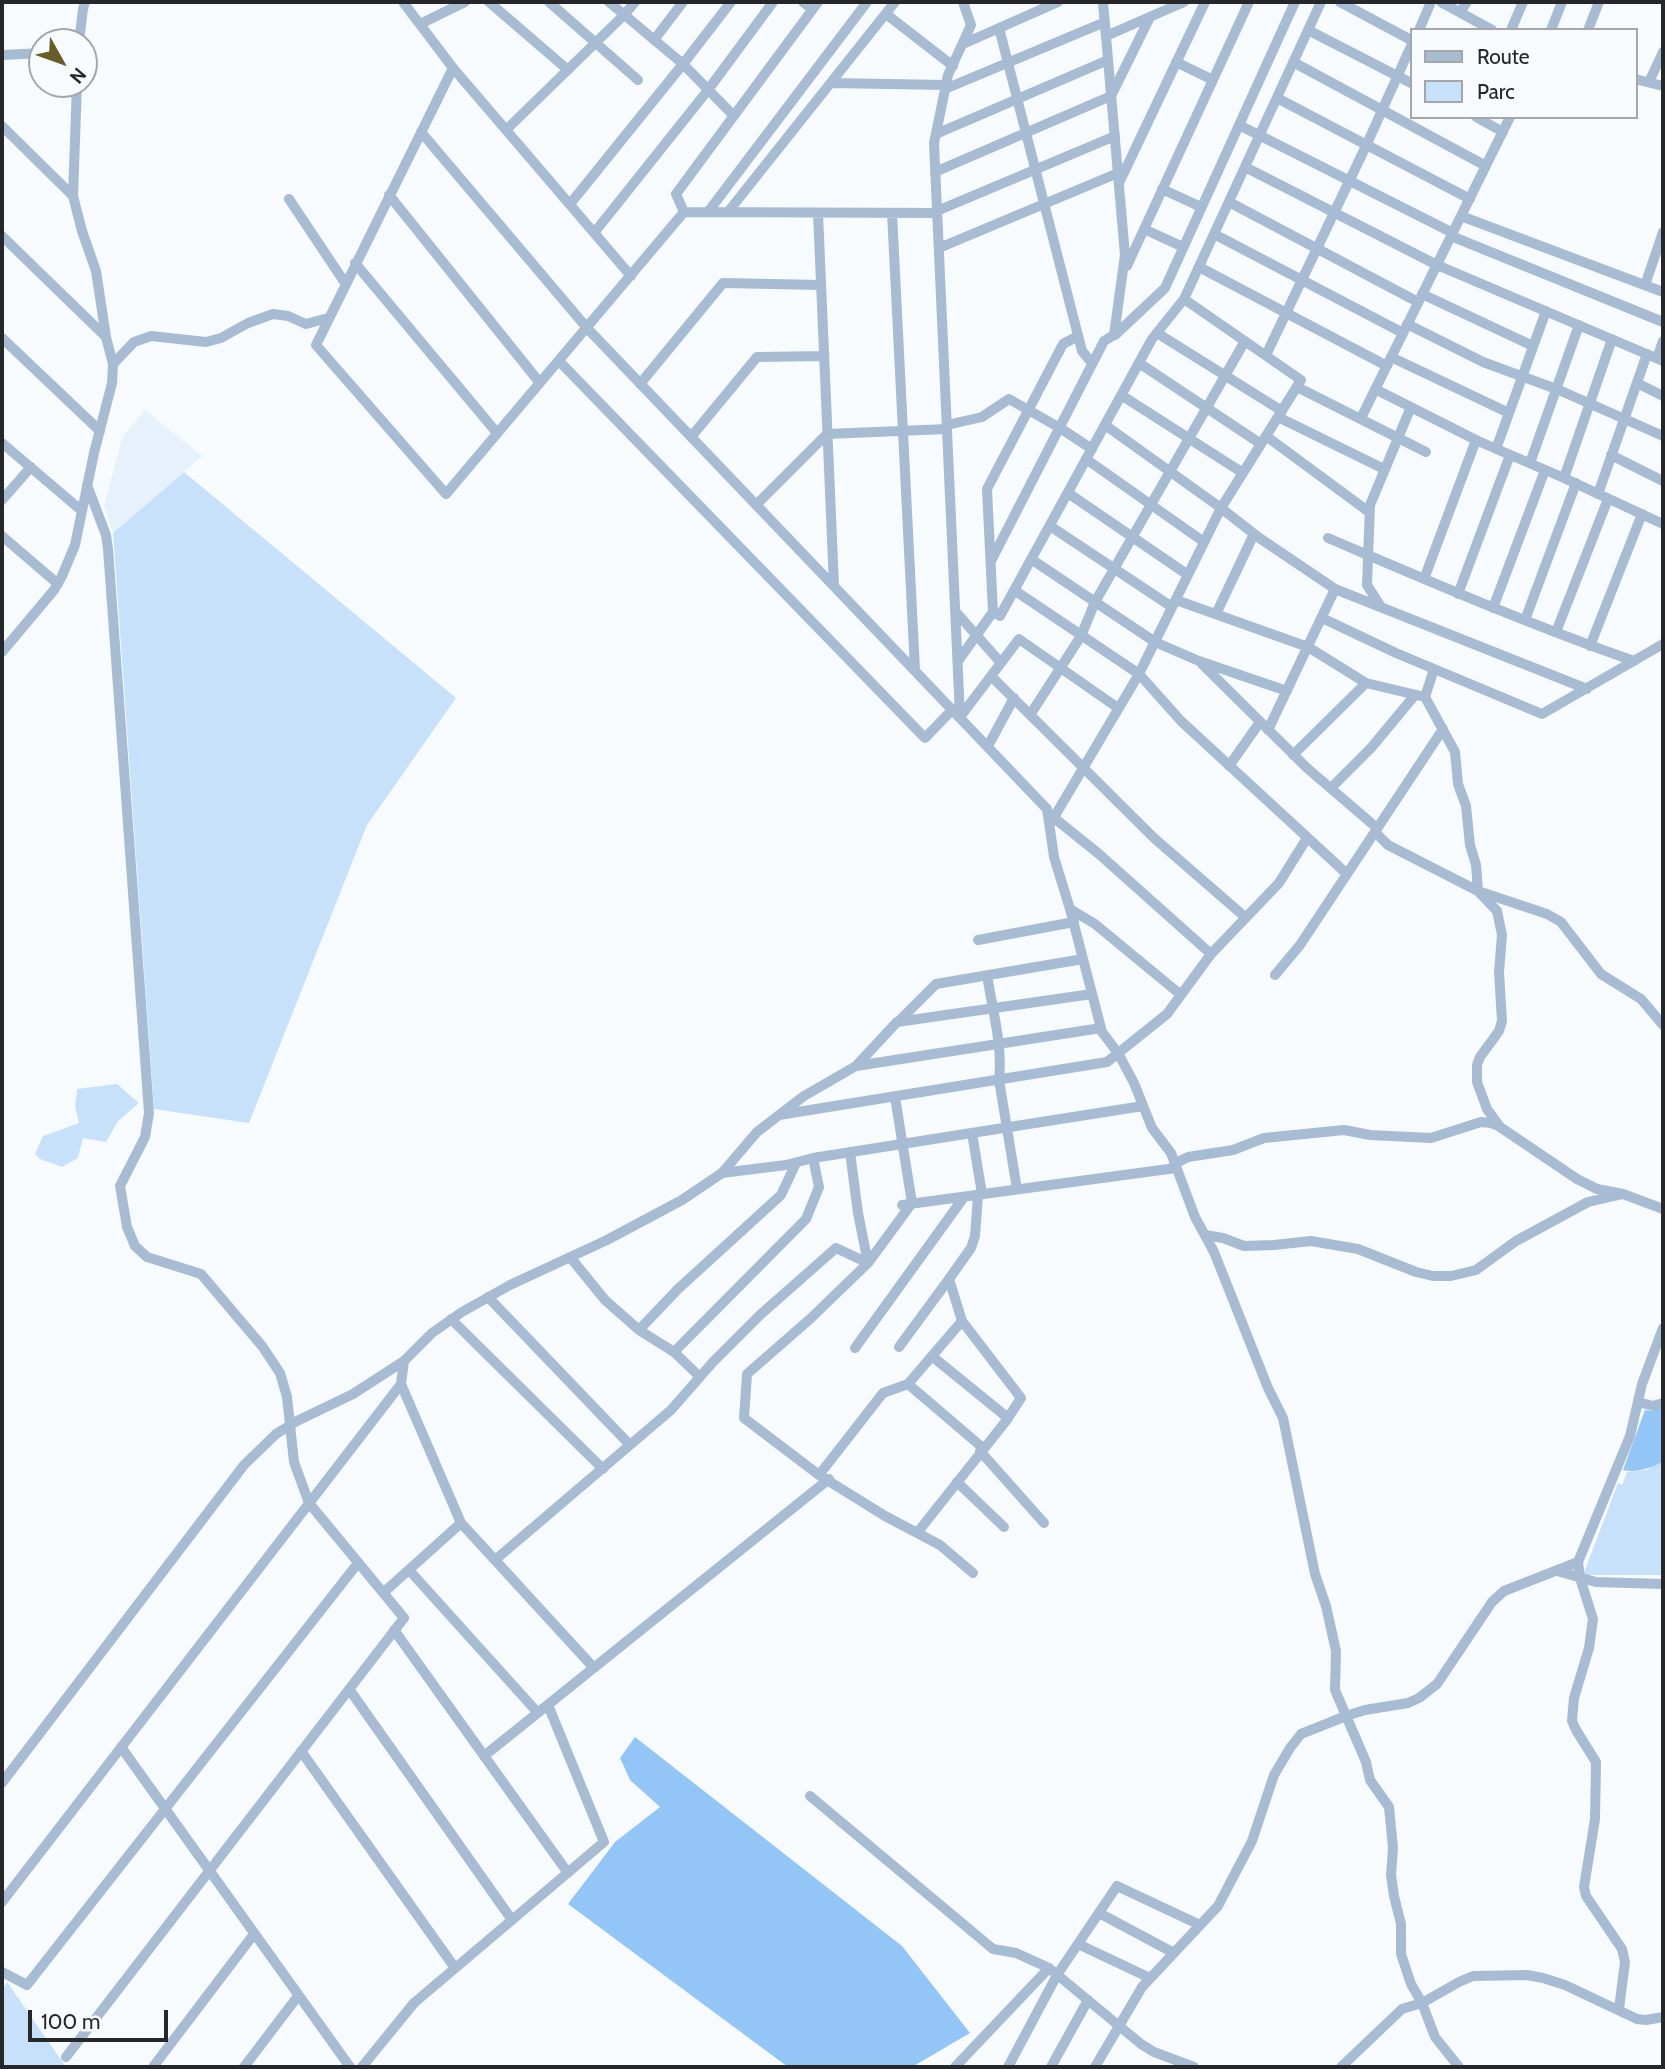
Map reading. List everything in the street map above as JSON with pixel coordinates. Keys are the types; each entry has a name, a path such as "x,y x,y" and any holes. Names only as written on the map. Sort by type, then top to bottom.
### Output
{"street":[{"path":"81,28 85,2"},
{"path":"403,2 453,68 631,276"},
{"path":"420,24 465,2"},
{"path":"489,2 568,70"},
{"path":"549,2 638,80"},
{"path":"608,2 683,64 734,116"},
{"path":"506,130 635,2"},
{"path":"654,40 683,2"},
{"path":"570,204 731,2"},
{"path":"594,233 708,90 773,2"},
{"path":"684,212 676,194 815,6 803,2"},
{"path":"708,212 867,2"},
{"path":"728,212 895,2"},
{"path":"956,713 958,661 934,143 946,87 971,25 963,2"},
{"path":"963,44 1058,2"},
{"path":"1103,2 1125,255 1114,335"},
{"path":"1106,36 1184,2"},
{"path":"939,248 1044,204 1118,178 1205,2"},
{"path":"1122,276 1249,2"},
{"path":"991,562 1104,341 1165,288 1295,2"},
{"path":"993,612 1000,617 1139,363 1157,333 1184,299 1321,2"},
{"path":"1340,2 1410,39"},
{"path":"1420,28 1431,2"},
{"path":"1441,2 1488,28"},
{"path":"1460,12 1467,2"},
{"path":"1512,28 1523,2"},
{"path":"1552,28 1562,2"},
{"path":"1589,28 1600,2"},
{"path":"886,14 953,66"},
{"path":"935,172 1111,96 1150,17"},
{"path":"831,83 946,87 1105,22"},
{"path":"999,28 1082,351 1092,363"},
{"path":"1308,30 1410,82"},
{"path":"1266,355 1410,48"},
{"path":"1649,82 1663,52"},
{"path":"2,55 28,54"},
{"path":"936,134 1108,60"},
{"path":"1176,62 1213,79"},
{"path":"1293,62 1486,166"},
{"path":"453,68 316,345 446,494 684,212"},
{"path":"1637,79 1663,86"},
{"path":"2,652 6,639 58,584 75,545 113,383 113,364 96,271 82,231 74,196 78,98"},
{"path":"1277,98 1470,199"},
{"path":"1480,119 1503,132"},
{"path":"1360,418 1509,119"},
{"path":"2,125 74,196"},
{"path":"1239,125 1452,234 1663,322"},
{"path":"421,132 587,328 1047,809 1052,820 1054,857 1101,1028 1134,1083 1152,1128 1171,1153 1195,1217 1214,1252 1268,1388 1283,1418 1315,1574 1326,1606 1336,1651 1335,1690 1366,1762 1370,1780 1389,1807 1393,1848 1391,1875 1401,1924 1401,1954 1410,1984 1422,2003 1435,2037 1459,2067"},
{"path":"684,212 937,212 1115,136"},
{"path":"1245,167 1437,265 1656,358"},
{"path":"1162,189 1201,207"},
{"path":"389,195 540,383"},
{"path":"289,199 345,283"},
{"path":"1229,202 1420,298 1533,346"},
{"path":"818,213 834,585"},
{"path":"892,213 915,670"},
{"path":"1461,216 1663,292"},
{"path":"1144,229 1183,247"},
{"path":"1645,285 1663,232"},
{"path":"1214,234 1405,329 1483,362 1556,388 1663,436"},
{"path":"2,236 106,337"},
{"path":"355,263 497,433"},
{"path":"1199,267 1286,313 1389,362 1509,413"},
{"path":"640,384 723,283 821,285"},
{"path":"1052,820 1139,674 1221,508 1301,380 1184,299"},
{"path":"1496,449 1546,312"},
{"path":"113,364 134,342 151,336 206,342 273,314 288,316 306,324 328,318"},
{"path":"1530,463 1578,325"},
{"path":"1157,333 1225,375 1280,414 1384,469"},
{"path":"958,661 993,612 987,489 1063,344 1078,336"},
{"path":"2,338 100,431"},
{"path":"1564,478 1612,340"},
{"path":"1030,715 1081,636 1094,602 1245,341"},
{"path":"1598,494 1637,383 1656,358 1663,341"},
{"path":"691,437 757,357 824,356"},
{"path":"559,361 925,737 956,713 991,676 1019,639 1118,708"},
{"path":"1139,363 1207,408 1264,440 1369,512"},
{"path":"1637,383 1663,396"},
{"path":"1297,387 1426,452"},
{"path":"1375,389 1476,440 1663,524"},
{"path":"1121,396 1243,474"},
{"path":"756,505 827,434 947,427 982,417 1009,399 1060,428 1151,504 1204,542"},
{"path":"1381,608 1367,585 1370,505 1411,407"},
{"path":"1105,425 1254,534 1335,589 1587,689"},
{"path":"1424,579 1476,440"},
{"path":"2,443 82,511"},
{"path":"1458,594 1510,455"},
{"path":"1611,455 1663,481"},
{"path":"2,500 31,467"},
{"path":"1493,608 1545,470"},
{"path":"1525,621 1576,483"},
{"path":"66,2057 404,1618 309,1503 294,1462 287,1397 280,1373 262,1346 201,1274 147,1257 135,1246 127,1227 120,1186 145,1137 149,1113 108,549 106,535 87,485"},
{"path":"1068,493 1188,575"},
{"path":"1556,632 1608,499"},
{"path":"1590,646 1642,514"},
{"path":"1050,526 1114,569 1174,604 1216,614 1308,647 1366,683 1420,696 1455,752 1458,783 1466,806 1470,845 1476,865 1478,891 1497,911 1502,935 1499,972 1502,1021 1499,1031 1477,1065 1477,1082 1487,1109 1500,1127"},
{"path":"1216,614 1254,534"},
{"path":"2,536 58,584"},
{"path":"1328,538 1525,621 1634,661"},
{"path":"1031,559 1155,642 1199,661 1287,691"},
{"path":"1229,766 1264,726 1287,691 1335,589"},
{"path":"1014,590 1139,674 1181,721 1347,874"},
{"path":"955,611 1001,663"},
{"path":"1322,618 1542,714 1663,644"},
{"path":"1199,661 1293,755 1376,830 1388,845 1478,891 1547,914 1561,922 1601,974 1641,999 1663,1025"},
{"path":"1331,788 1420,696 1434,669"},
{"path":"991,676 1154,838 1245,916"},
{"path":"1293,755 1366,683"},
{"path":"988,746 1014,698"},
{"path":"1275,975 1300,944 1443,729"},
{"path":"1052,820 1099,854 1211,954"},
{"path":"779,1115 1107,1062 1167,1014 1211,954 1279,883 1307,838"},
{"path":"1070,909 1095,925 1181,995"},
{"path":"978,940 1073,922"},
{"path":"2,1783 244,1465 276,1434 353,1394 404,1361 432,1333 488,1297 682,1200 722,1173 757,1132 804,1096 856,1066 936,984 1083,959"},
{"path":"987,975 998,1044 999,1080 1017,1189"},
{"path":"897,1022 1093,994"},
{"path":"856,1066 1101,1028"},
{"path":"895,1097 907,1204 868,1262 810,1319 747,1374 744,1418 824,1477 885,1516 940,1545 973,1573"},
{"path":"722,1173 1143,1106"},
{"path":"907,1204 1175,1166 1188,1157 1233,1150 1264,1138 1344,1130 1370,1135 1431,1138 1481,1122 1500,1127 1577,1179 1597,1189 1623,1194 1663,1209"},
{"path":"899,1347 971,1248 980,1194 972,1133"},
{"path":"850,1152 868,1262"},
{"path":"674,1352 806,1219 819,1187 813,1158"},
{"path":"639,1330 678,1289 781,1195 796,1163"},
{"path":"1205,1235 1244,1246 1311,1241 1357,1249 1416,1272 1451,1276 1476,1270 1516,1241 1588,1202 1623,1194"},
{"path":"855,1348 964,1196"},
{"path":"495,1560 671,1410 760,1315 836,1248 868,1262"},
{"path":"570,1257 605,1300 639,1330 674,1352 700,1377"},
{"path":"917,1533 1021,1398 962,1321 949,1279"},
{"path":"488,1297 630,1445"},
{"path":"451,1320 603,1468"},
{"path":"484,1756 824,1477 883,1393 908,1384 962,1321"},
{"path":"1619,2009 1625,1962 1622,1949 1586,1896 1584,1887 1594,1830 1596,1762 1572,1721 1574,1698 1589,1648 1593,1619 1580,1578 1578,1562 1630,1436 1642,1384 1663,1328"},
{"path":"933,1357 1008,1418"},
{"path":"2,1902 401,1384 404,1361"},
{"path":"401,1384 461,1523 594,1668"},
{"path":"908,1384 981,1450 1044,1523"},
{"path":"1638,1402 1653,1406 1663,1403"},
{"path":"957,1482 1004,1527"},
{"path":"383,1593 461,1523"},
{"path":"1095,2067 1142,1987 1218,1906 1252,1841 1274,1775 1301,1734 1365,1710 1408,1703 1419,1698 1437,1684 1492,1602 1504,1591 1578,1562"},
{"path":"4,1976 27,1985 358,1563"},
{"path":"409,1570 538,1713"},
{"path":"1556,1571 1596,1582 1663,1584"},
{"path":"394,1630 568,1873"},
{"path":"349,1689 512,1920"},
{"path":"362,2067 414,2003 604,1842 548,1704"},
{"path":"121,1747 350,2067"},
{"path":"301,1751 456,1968"},
{"path":"810,1796 993,1949 1016,1953 1053,1972 1141,2044 1154,2052 1194,2067"},
{"path":"955,2067 1053,1972 1078,1944 1117,1886 1200,1924"},
{"path":"1099,1913 1174,1952"},
{"path":"153,2067 254,1934"},
{"path":"1078,1944 1150,1978"},
{"path":"1008,2067 1053,1972"},
{"path":"1341,2067 1402,2009 1422,2003 1473,1976 1527,1975 1565,1985 1637,2019 1663,2017"},
{"path":"244,2067 298,1996"},
{"path":"1051,2067 1088,2000"}],"shaded area":[{"path":"145,410 202,456 113,533 104,505 123,436"},
{"path":"1663,1407 1663,1462 1633,1471 1623,1470 1645,1410 1652,1411"},
{"path":"635,1737 902,1946 970,2033 912,2067 788,2067 568,1904 615,1842 660,1807 630,1780 620,1758"}],"green space":[{"path":"184,472 456,698 367,825 249,1123 154,1109 113,533"},
{"path":"117,1084 139,1103 118,1121 106,1142 83,1138 78,1158 62,1167 40,1159 35,1154 43,1136 79,1123 75,1106 77,1089"},
{"path":"1663,1462 1663,1575 1583,1575 1618,1483 1622,1485 1627,1472 1646,1470"},
{"path":"7,1982 66,2067 2,2067 2,1990"}]}
